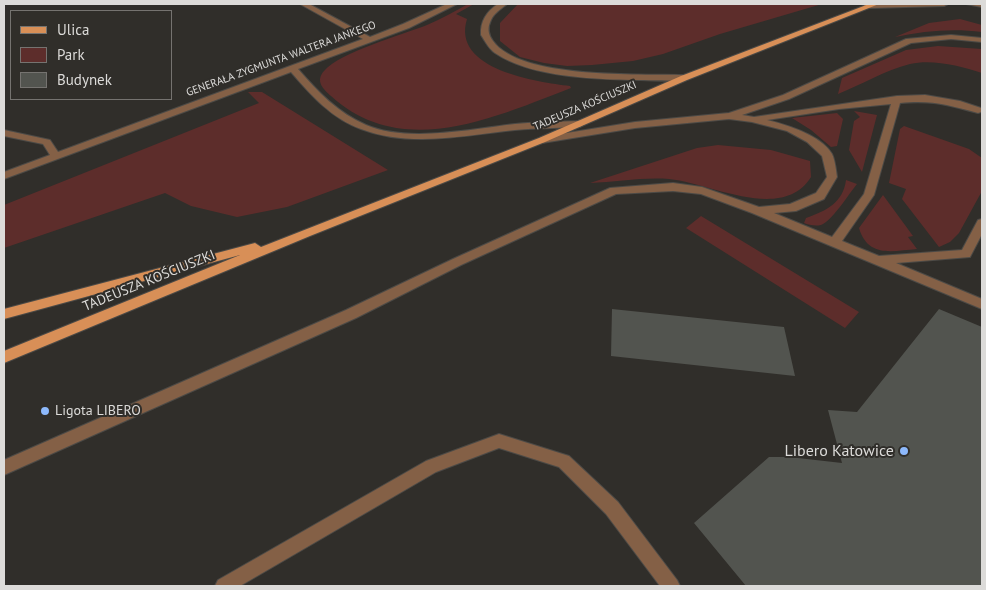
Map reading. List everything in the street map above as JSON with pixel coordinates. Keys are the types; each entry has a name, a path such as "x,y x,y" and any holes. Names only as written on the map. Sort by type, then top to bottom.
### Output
{"main road":[{"name":"TADEUSZA KOŚCIUSZKI","path":"4,357 306,233 542,140 684,78 870,5"},
{"name":"TADEUSZA KOŚCIUSZKI","path":"4,314 306,233"}],"street":[{"path":"304,4 369,39"},
{"name":"GENERAŁA ZYGMUNTA WALTERA JANKEGO","path":"4,176 423,19 453,4"},
{"path":"503,4 492,12 486,21 484,29 486,37 491,46 508,59 525,66 568,74 684,78"},
{"path":"870,5 944,4"},
{"path":"970,4 982,5"},
{"path":"729,116 786,97 909,41 951,37 982,40"},
{"path":"292,67 316,95 348,120 363,127 382,132 414,136 517,127 580,124"},
{"path":"752,119 897,99 925,98 960,104 978,110"},
{"path":"834,243 868,195 897,99"},
{"path":"542,140 635,124 729,116 752,119 790,129 810,140 827,155 832,177 820,196 792,208 756,210"},
{"path":"4,133 47,142 56,157"},
{"path":"4,468 351,314 457,262 614,191 673,187 702,191 756,210 982,304"},
{"path":"878,260 966,254 982,223"},
{"path":"224,586 431,466 499,441 564,461 612,508 671,586"}],"green space":[{"path":"468,4 474,4 456,14 467,19 466,36 472,50 484,62 519,76 570,86 571,88 511,111 480,120 449,127 418,130 388,126 359,116 331,96 321,85 320,78 324,71 343,57 427,25"},
{"path":"518,4 822,4 720,34 663,54 633,61 567,66 520,57 500,41 500,23"},
{"path":"960,19 982,25 982,32 938,31 895,37 929,23"},
{"path":"938,46 982,49 982,73 946,64 928,62 910,64 891,70 838,94 842,78 906,50"},
{"path":"248,92 262,92 388,170 287,207 237,217 191,206 165,193 4,248 4,205 259,103"},
{"path":"854,111 877,115 862,172 849,150 854,121 860,117"},
{"path":"837,113 843,119 837,146 831,147 811,130 792,118"},
{"path":"904,126 969,149 982,158 982,191 959,233 950,242 939,247 902,199 906,189 889,183 900,129"},
{"path":"718,145 771,150 810,161 811,177 798,190 782,197 764,199 745,197 669,179 639,179 590,183 697,148"},
{"path":"846,180 857,184 832,217 821,225 804,223 806,218 827,209 837,200 841,195"},
{"path":"883,195 913,236 908,237 917,249 882,251 868,244 863,238 859,228"},
{"path":"701,216 859,312 845,328 686,228"}],"building":[{"path":"612,309 784,327 795,376 611,356"},
{"name":"Libero Katowice","path":"939,309 982,327 982,586 746,586 694,523 769,457 789,457 842,463 828,410 857,412"}],"place":[{"name":"Ligota LIBERO","path":"45,411"},
{"name":"Libero Katowice","path":"904,451"}]}
